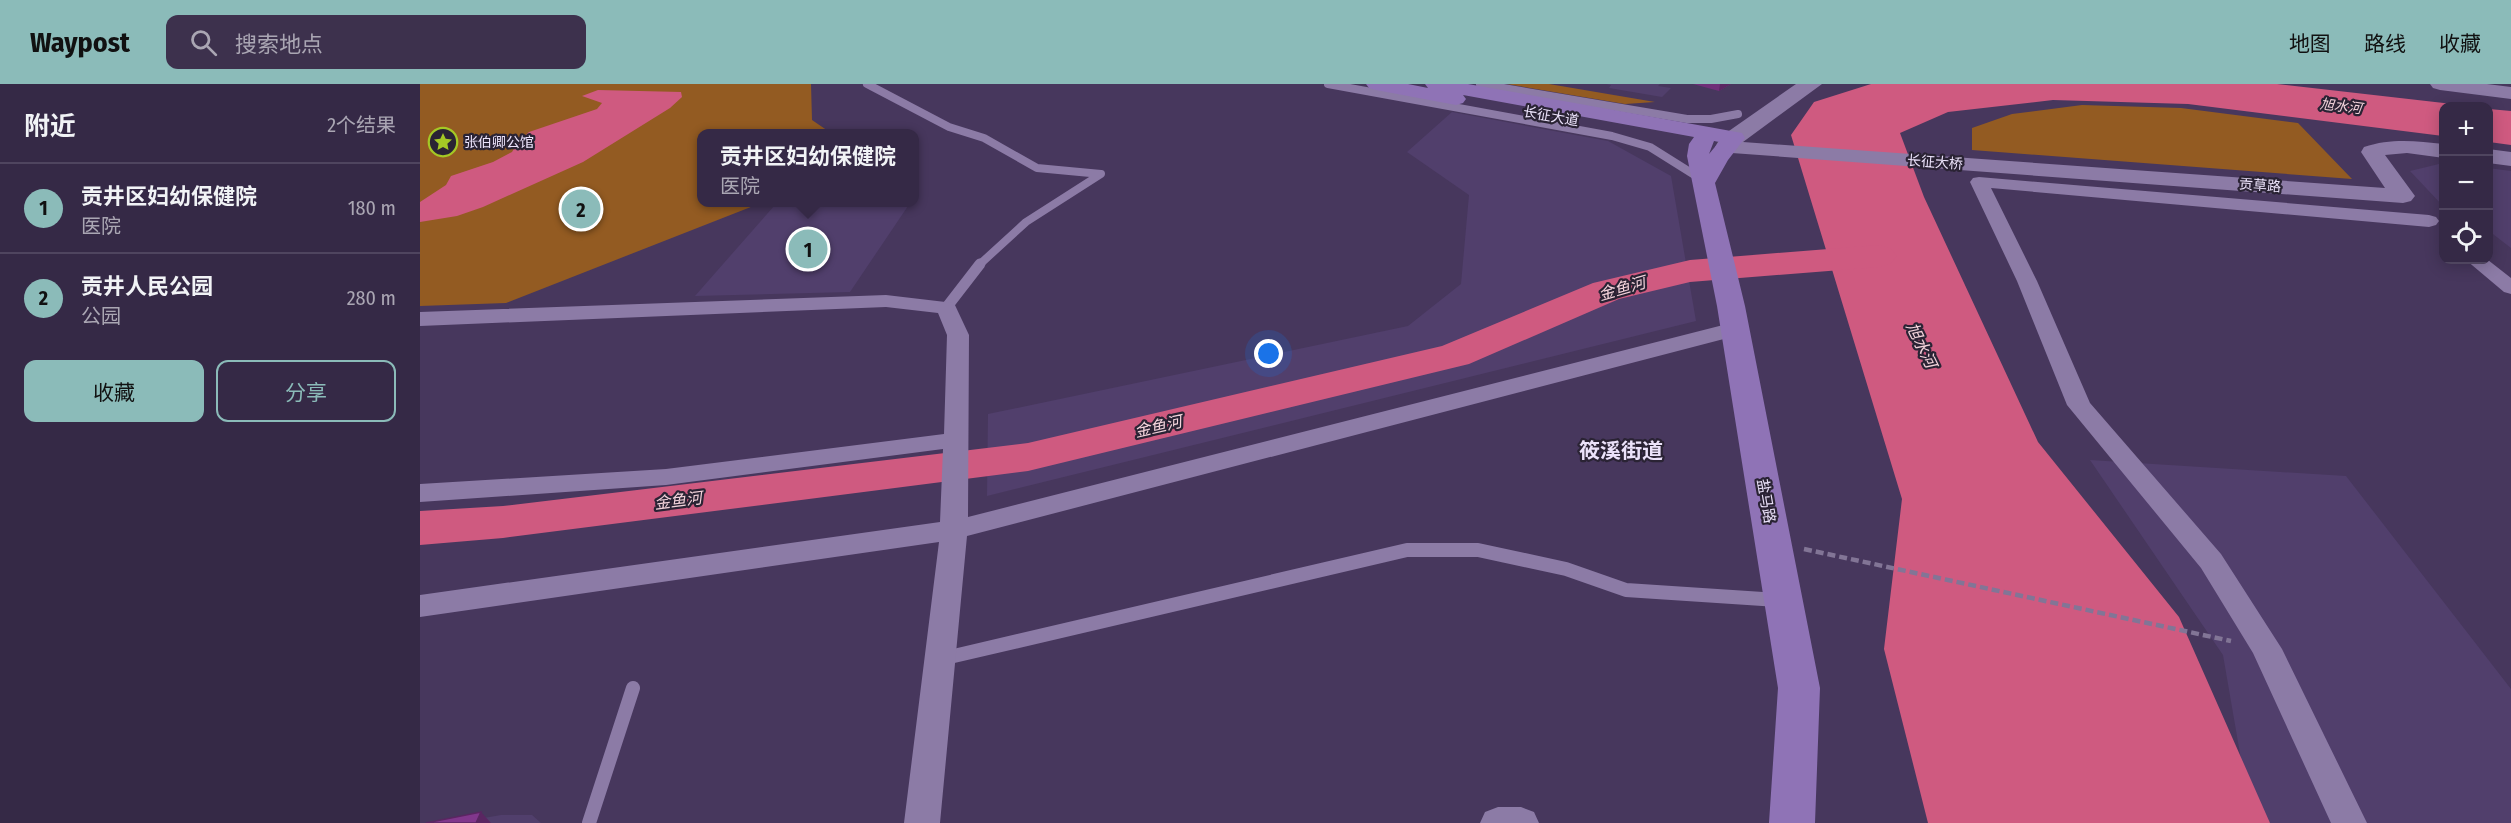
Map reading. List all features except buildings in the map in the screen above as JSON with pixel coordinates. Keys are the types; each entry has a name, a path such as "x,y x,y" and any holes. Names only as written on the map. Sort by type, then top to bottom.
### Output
{"main road":[{"name":"长征大道","path":"1376,84 1717,140"},
{"name":"长征大道","path":"1435,84 1717,140"},
{"path":"1705,182 1718,158 1717,140 1738,114 1783,84"},
{"path":"1717,140 1812,84"},
{"path":"2440,84 2511,93"},
{"path":"2484,84 2511,87"},
{"name":"长征大桥","path":"1717,140 1768,146 2102,169"},
{"path":"2398,190 2372,152 2382,147 2406,146 2439,150"},
{"path":"2493,157 2511,159"},
{"name":"贡草路","path":"2102,169 2398,190"},
{"name":"盐马路","path":"1705,182 1733,318 1799,687 1792,823"}],"street":[{"path":"2349,823 2267,649 2211,561 2079,405 2027,281 1979,182 2436,227"},
{"path":"2398,190 2436,227"},
{"path":"2481,264 2511,288"},
{"path":"420,319 886,301 946,308 958,334 954,530 922,823"},
{"path":"420,606 954,530 1733,318"},
{"path":"420,493 666,477 955,440"},
{"path":"1497,823 1521,823"}],"lane":[{"path":"867,84 948,127 984,138 1037,168 1101,174 1026,222 984,259 946,308"},
{"path":"1328,84 1611,136 1650,147 1690,170 1705,182"},
{"path":"1480,84 1687,119 1711,119 1738,114"},
{"path":"940,659 1345,562 1407,550 1478,550 1566,569 1626,590 1784,601"},
{"path":"589,823 633,688"}],"path":[{"path":"1773,543 2267,649"}],"shaded area":[{"path":"420,84 811,84 812,120 825,129 697,129 697,207 751,207 506,303 420,306"},
{"path":"1507,84 1549,84 1655,102 1625,104"},
{"path":"1606,84 1660,84 1658,86 1671,88 1662,97 1609,88 1611,85"},
{"path":"2082,105 2181,108 2298,123 2352,179 1972,150 1972,128 2012,114"},
{"path":"1452,112 1608,141 1671,176 1696,321 987,496 988,414 1408,326 1461,284 1469,195 1407,152"},
{"path":"2439,164 2439,202 2410,171"},
{"path":"2493,169 2511,171 2511,248 2493,234"},
{"path":"773,207 907,207 850,292 695,296"},
{"path":"2090,460 2346,476 2511,689 2511,823 2252,823 2223,655"},
{"path":"501,815 532,815 541,823 455,823"}],"water":[{"name":"旭水河","path":"1871,84 2277,84 2439,102 2439,135 2188,104 2053,100 1948,112 1900,133 1924,197 2038,442 2179,617 2270,823 1928,823 1884,649 1902,499 1791,135 1814,102"},
{"path":"598,90 681,92 682,97 670,108 583,162 483,207 457,216 420,222 420,202 446,185 451,176 493,162 512,152 518,142 529,132 597,109 602,103 582,96"},
{"path":"2493,109 2511,111 2511,145 2493,143"}],"waterway":[{"name":"金鱼河","path":"420,528 503,522 1028,457 1455,355 1606,291 1690,271 1879,256"}],"place":[{"name":"张伯卿公馆","path":"443,142"},
{"name":"贡井人民公园","path":"581,209"},
{"name":"贡井区妇幼保健院","path":"808,249"}],"district":[{"name":"筱溪街道","path":"1621,451"}]}
